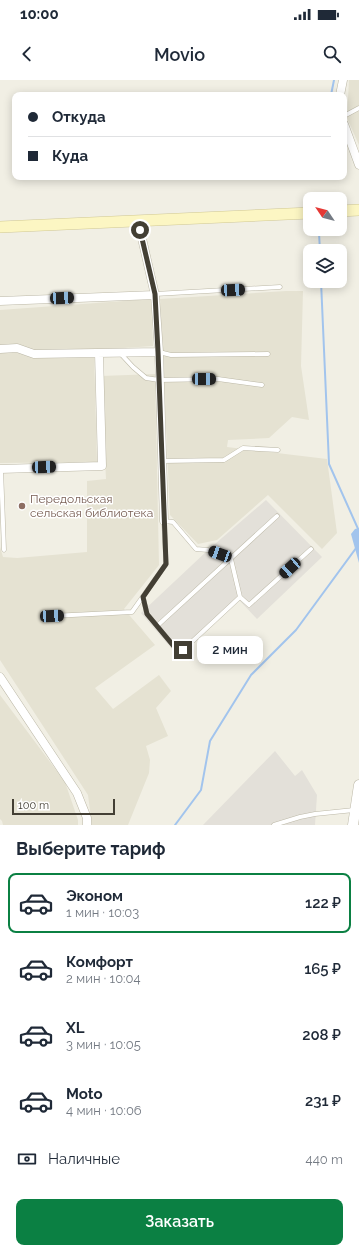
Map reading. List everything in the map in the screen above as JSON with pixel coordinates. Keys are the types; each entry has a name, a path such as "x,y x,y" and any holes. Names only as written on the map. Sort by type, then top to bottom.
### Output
{"main road":[{"path":"347,211 359,210"},
{"path":"0,227 303,213"}],"street":[{"path":"341,92 343,80"},
{"path":"347,132 359,165"},
{"path":"138,221 155,294 164,521"},
{"path":"0,301 155,294"},
{"path":"0,349 17,348 34,354 158,352"},
{"path":"1,469 102,466 98,353"},
{"path":"0,677 77,793 87,818 87,825"},
{"path":"353,825 359,785"}],"lane":[{"path":"347,114 359,108"},
{"path":"155,294 280,287"},
{"path":"120,352 133,367 146,378 159,380 218,379 262,385"},
{"path":"158,352 171,355 268,354"},
{"path":"162,461 224,460 243,448 278,450"},
{"path":"1,469 4,550"},
{"path":"157,626 277,516"},
{"path":"52,616 132,612 166,564 164,521 173,522 196,549 208,550 231,559"},
{"path":"231,559 240,597 249,605 311,549"},
{"path":"143,597 147,614 177,650 183,650 240,597"},
{"path":"274,825 307,816 355,810"}],"shaded area":[{"path":"349,80 359,80 359,145 347,118"},
{"path":"303,291 301,366 309,420 292,417 269,438 228,440 227,447 327,459 337,533 322,549 268,495 217,540 198,544 170,515 160,299"},
{"path":"151,299 153,346 94,350 97,462 0,463 0,310"},
{"path":"155,374 159,565 124,609 155,645 95,688 113,709 159,675 171,691 156,708 168,736 146,746 150,760 149,773 128,825 92,825 88,795 0,660 0,547 3,557 17,558 87,552 87,481 106,479 101,376"},
{"path":"266,500 322,557 257,619 239,600 177,655 141,613 208,550"},
{"path":"0,695 65,782 78,820 78,825 3,825 0,819"},
{"path":"275,751 295,776 302,770 317,795 315,825 203,825"}],"water":[{"path":"359,528 359,563 351,534 355,529"}],"waterway":[{"path":"332,92 334,80"},
{"path":"319,236 320,244"},
{"path":"321,288 329,464 359,531"},
{"path":"175,825 201,790 210,741 251,675 296,630 359,544"}],"place":[{"name":"Передольская сельская библиотека","path":"22,506"}],"route":[{"path":"140,230 155,294 166,564 143,597 147,614 177,650 183,650"}]}
